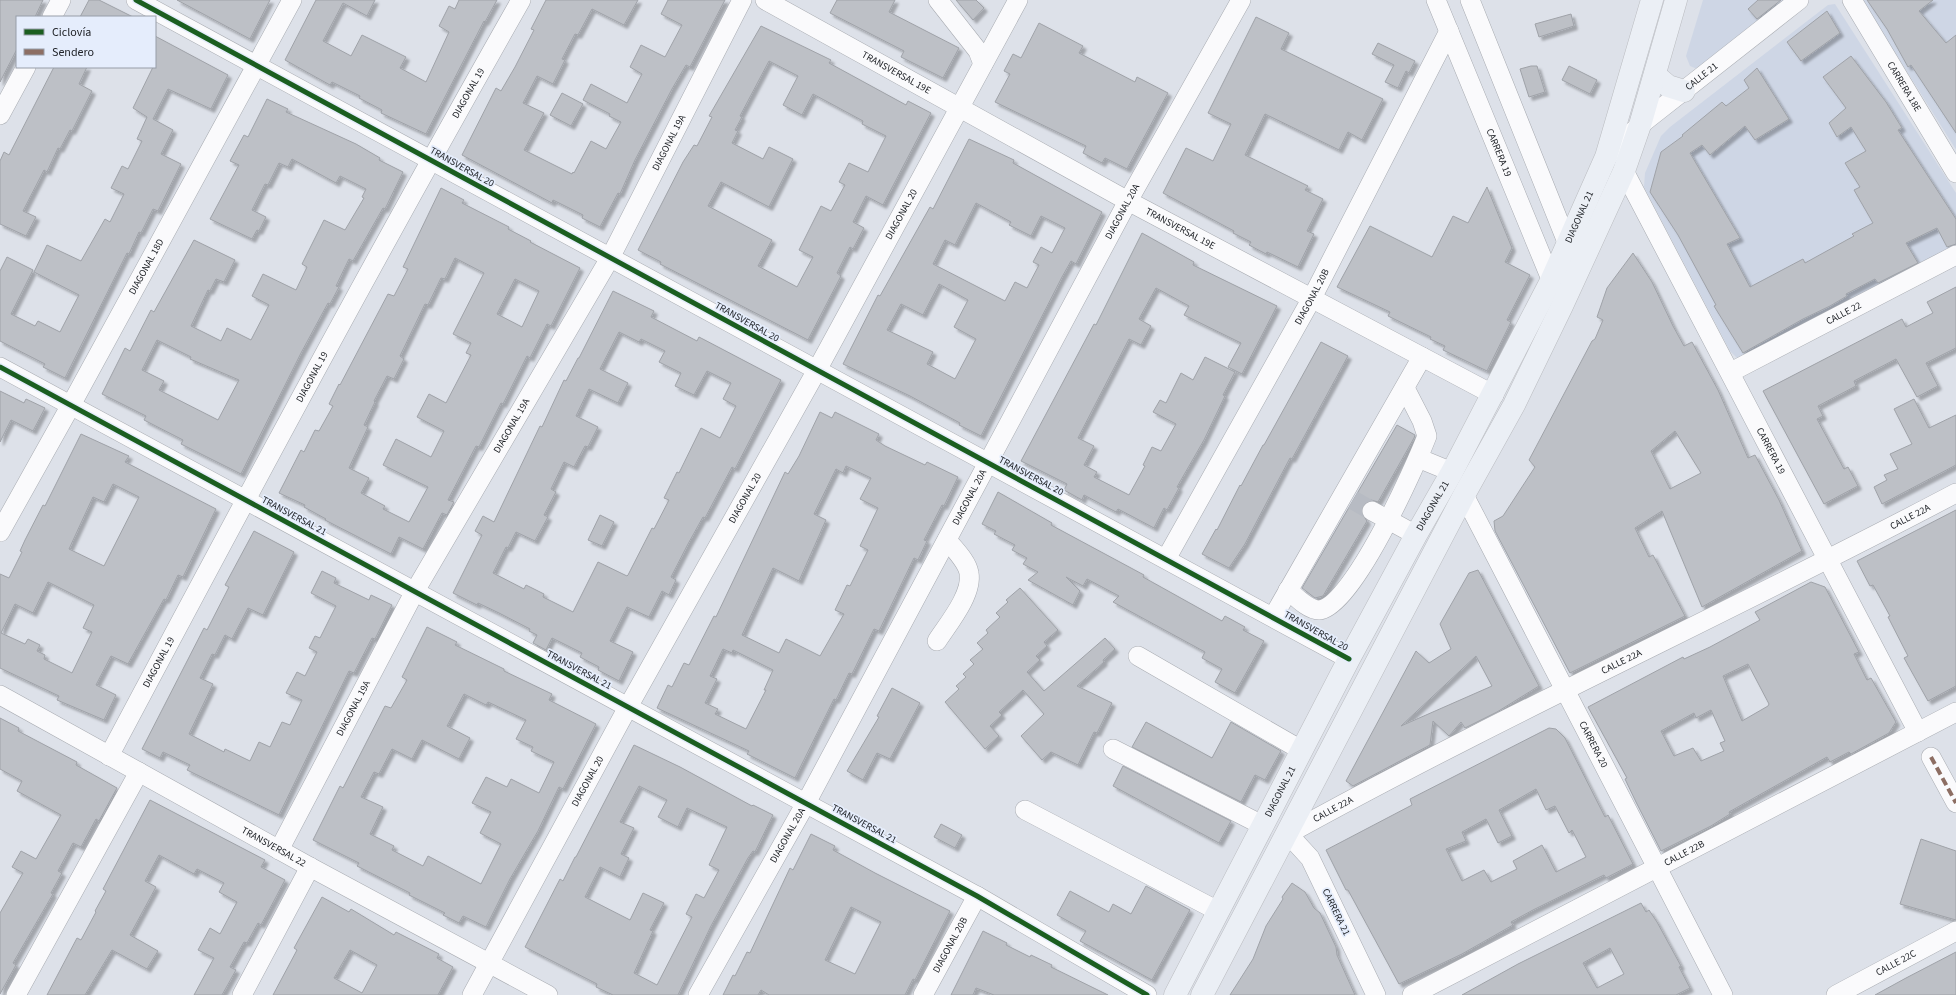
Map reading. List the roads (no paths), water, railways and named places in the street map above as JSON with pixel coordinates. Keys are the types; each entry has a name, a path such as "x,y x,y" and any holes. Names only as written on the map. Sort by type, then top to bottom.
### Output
{"highway":[{"name":"DIAGONAL 21","path":"1175,995 1349,659 1494,395 1551,281 1606,157 1652,0"},
{"name":"DIAGONAL 21","path":"1202,995 1288,834 1464,495 1514,405 1562,306 1624,171 1640,125 1676,0"},
{"path":"1655,75 1668,86 1684,91"}],"street":[{"path":"53,16 61,0"},
{"name":"TRANSVERSAL 20","path":"136,0 988,463 1273,616 1349,659"},
{"name":"DIAGONAL 18D","path":"0,532 71,406 292,0"},
{"name":"DIAGONAL 19","path":"109,756 245,500 430,160 521,0"},
{"name":"DIAGONAL 19A","path":"280,850 415,591 610,258 742,0"},
{"name":"TRANSVERSAL 19E","path":"765,0 1128,201 1494,395"},
{"path":"938,0 978,51 983,64"},
{"name":"DIAGONAL 20","path":"472,995 628,707 817,370 1018,0"},
{"name":"DIAGONAL 20A","path":"698,995 806,803 1128,201 1241,0"},
{"name":"CARRERA 19","path":"1436,0 1562,306"},
{"path":"1470,0 1578,271"},
{"name":"CALLE 21","path":"1606,157 1640,125 1799,0"},
{"name":"CARRERA 18E","path":"1852,0 1956,173"},
{"name":"DIAGONAL 20B","path":"1166,559 1312,298 1449,31"},
{"path":"0,115 25,68"},
{"name":"CARRERA 19","path":"1624,171 1731,372 1918,732"},
{"name":"CALLE 22","path":"1731,372 1956,255"},
{"path":"1273,616 1288,590 1349,497 1422,357"},
{"name":"TRANSVERSAL 21","path":"0,367 977,896 1147,995"},
{"path":"1288,590 1305,605 1318,610 1327,607 1346,590 1379,539 1380,516 1418,458 1427,436 1422,421 1405,388"},
{"path":"1418,458 1452,472"},
{"name":"CALLE 22A","path":"1288,834 1344,803 1565,689 1829,560 1956,493"},
{"name":"CARRERA 20","path":"1464,495 1723,995"},
{"path":"1380,516 1416,535"},
{"path":"937,641 968,592 969,573 962,560 947,540"},
{"path":"1138,656 1301,750"},
{"name":"TRANSVERSAL 22","path":"0,695 310,867 548,995"},
{"name":"CALLE 22B","path":"1412,995 1956,712"},
{"path":"1113,749 1262,825"},
{"path":"1931,757 1956,803"},
{"path":"16,995 139,772"},
{"path":"1025,810 1218,911"},
{"name":"CARRERA 21","path":"1288,834 1310,858 1376,995"},
{"path":"242,995 310,867"},
{"name":"DIAGONAL 20B","path":"923,995 977,896"},
{"name":"CALLE 22C","path":"1836,995 1956,931"}],"tunnel":[{"path":"1353,500 1372,511"}]}
